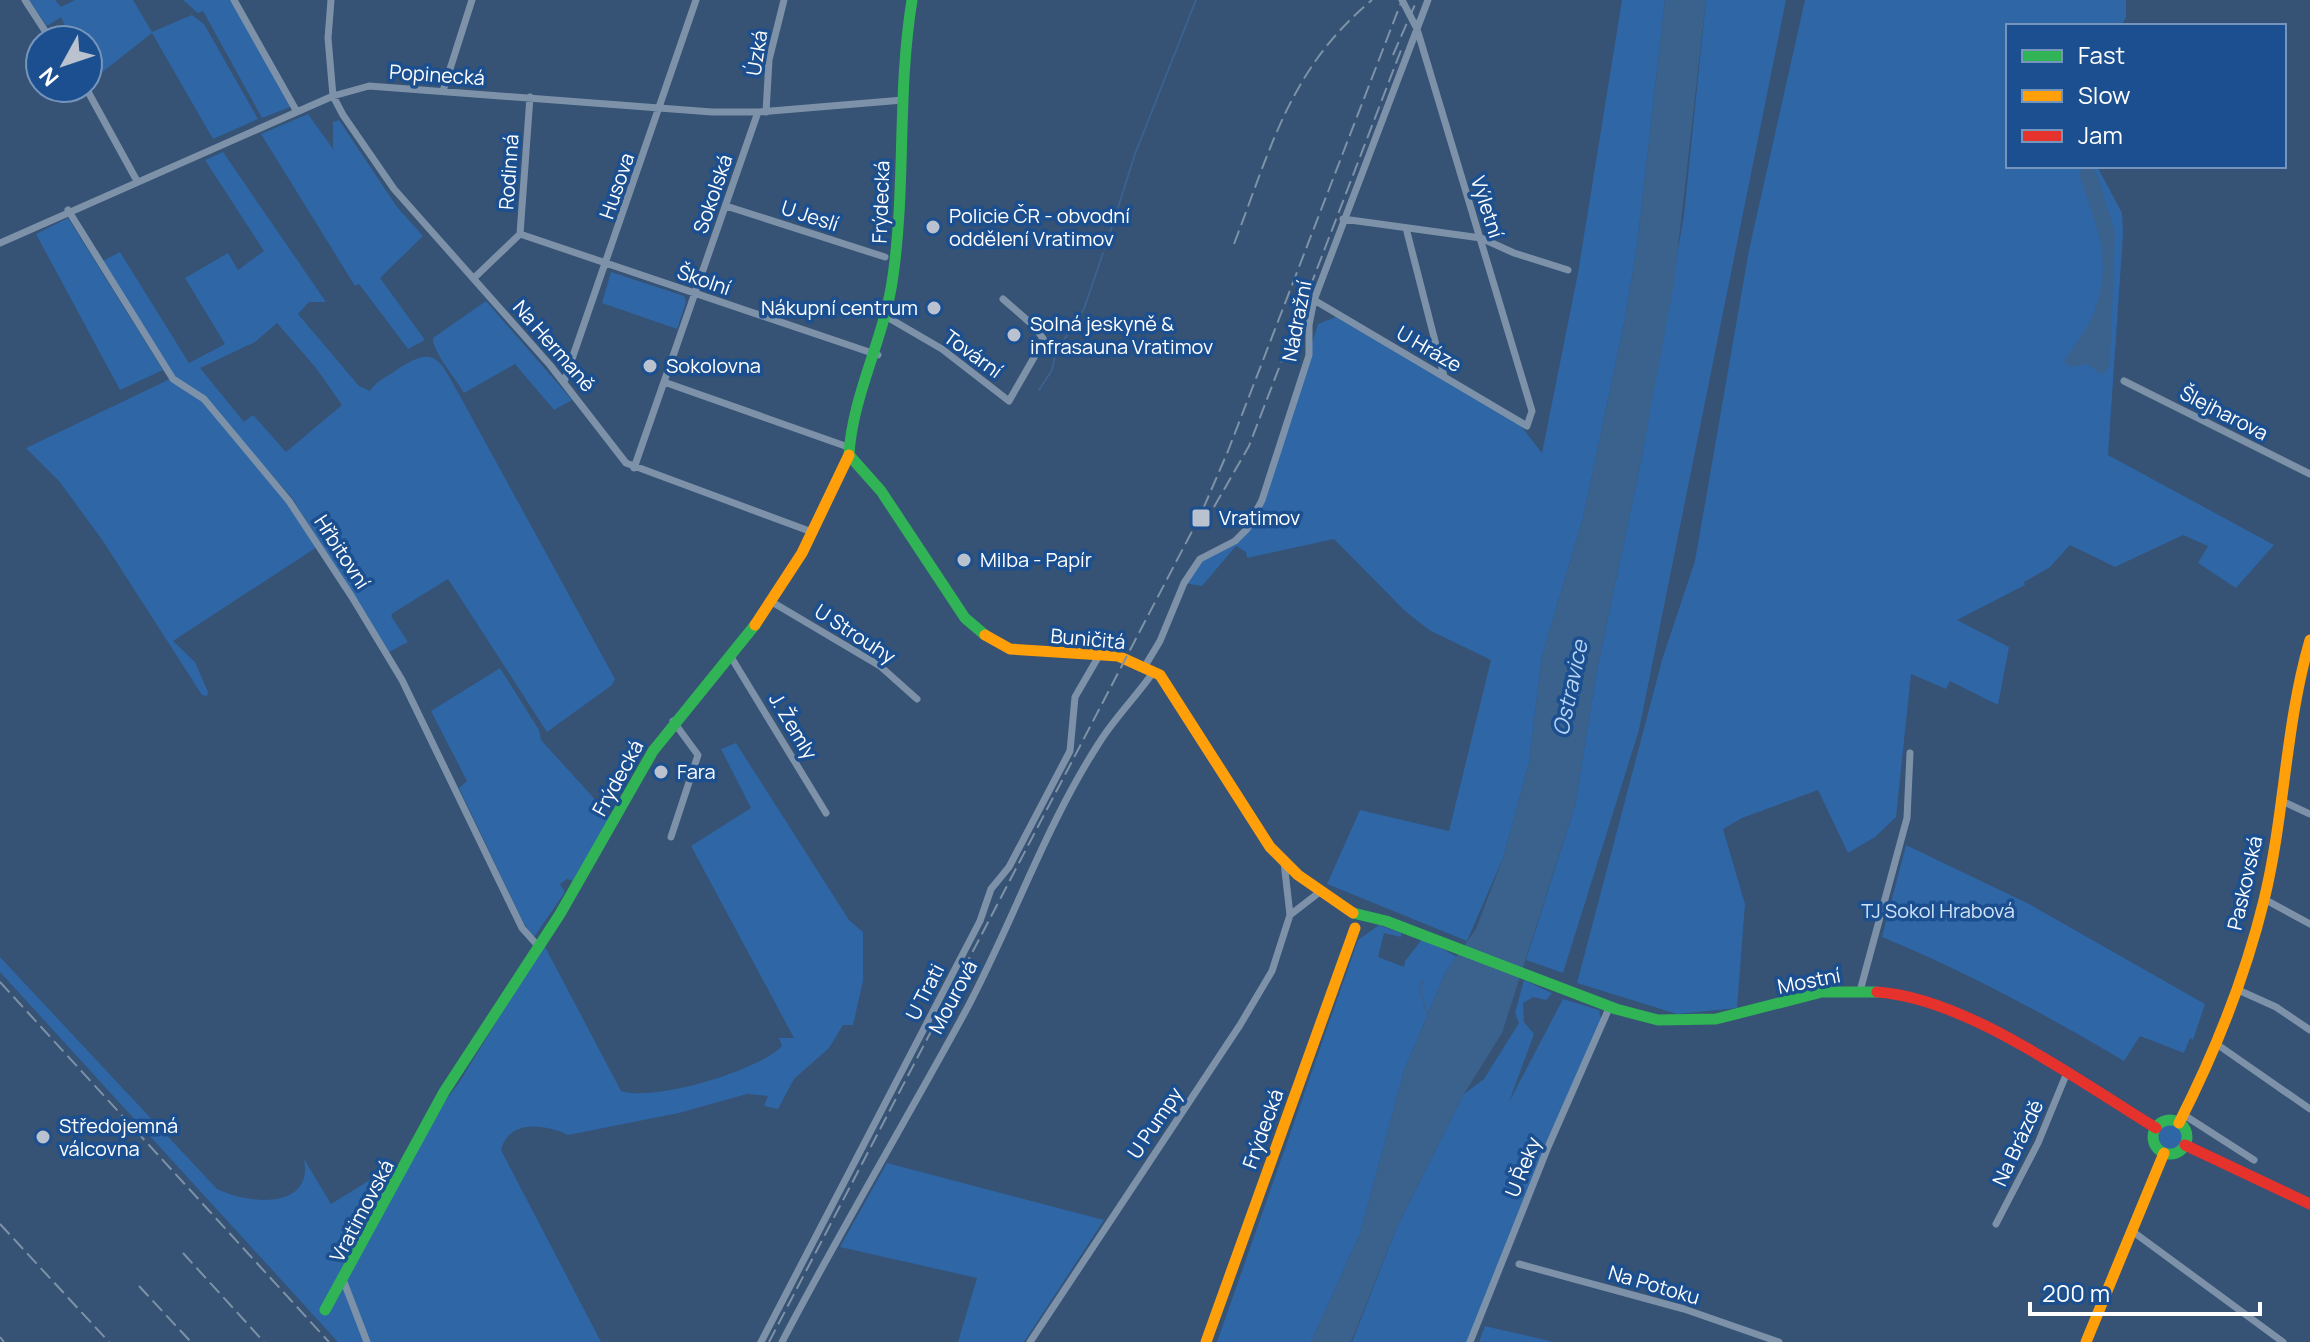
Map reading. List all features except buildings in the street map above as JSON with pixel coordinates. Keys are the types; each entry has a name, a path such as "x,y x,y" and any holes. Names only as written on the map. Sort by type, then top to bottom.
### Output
{"main road":[{"name":"Frýdecká","path":"427,1128 444,1094 598,851 629,789 673,721 731,657 772,602 812,532 849,451 878,355 897,260 906,35 912,0"},
{"name":"Buničitá","path":"849,451 885,497 976,629 997,643 1024,652 1118,656 1150,668"},
{"name":"Paskovská","path":"2181,1119 2218,1045 2264,899 2310,640"},
{"path":"1150,668 1172,690 1262,835 1284,862 1353,913 1360,912 1365,918 1362,926 1355,928 1349,920 1353,913"},
{"name":"Mostní","path":"1365,918 1386,921 1610,1006 1670,1022 1716,1020 1842,990 1934,1004 2156,1128"},
{"name":"Frýdecká","path":"1206,1342 1355,928"},
{"path":"2181,1119 2186,1131 2185,1145 2177,1153 2164,1153 2154,1142 2156,1128 2168,1120 2181,1119"},
{"name":"Vratimovská","path":"325,1310 363,1252 427,1128"},
{"path":"2185,1145 2266,1186 2310,1204"},
{"path":"2086,1342 2164,1153"}],"street":[{"path":"25,0 41,24"},
{"path":"234,0 297,112"},
{"path":"331,0 328,38 333,96"},
{"path":"443,91 472,0"},
{"name":"Husova","path":"564,382 696,0"},
{"name":"Úzká","path":"762,112 769,60 784,0"},
{"name":"Výletní","path":"1402,0 1417,29 1532,411 1527,426"},
{"name":"Nádražní","path":"1150,668 1184,583 1200,559 1241,535 1262,500 1309,355 1309,325 1314,300 1428,0"},
{"name":"Popinecká","path":"0,243 68,210 333,96 369,86 660,108 762,112 903,100"},
{"name":"Na Hermaně","path":"333,96 394,189 564,382 626,463 812,532"},
{"name":"Rodinná","path":"474,278 520,234 530,97"},
{"path":"95,104 137,181"},
{"name":"Sokolská","path":"634,468 762,112"},
{"name":"U Jeslí","path":"726,206 885,257"},
{"name":"Hřbitovní","path":"68,210 173,379 204,399 289,501 352,597 414,704 522,928 539,947"},
{"path":"1343,219 1481,238 1514,253 1568,270"},
{"path":"1406,228 1444,376"},
{"name":"Školní","path":"520,234 878,355"},
{"name":"Tovární","path":"887,317 942,349 1009,401 1044,346 1044,340 1035,327 1003,299"},
{"name":"U Hráze","path":"1314,300 1527,426"},
{"name":"Šlejharova","path":"2124,381 2310,474"},
{"path":"664,382 849,451"},
{"name":"U Strouhy","path":"772,602 880,666 917,699"},
{"name":"U Trati","path":"761,1342 980,921 991,889 1009,867 1070,751 1075,697 1100,654"},
{"name":"J. Žemly","path":"731,657 826,813"},
{"name":"Mourová","path":"782,1342 854,1206 885,1160 963,1015 1026,879 1098,744 1150,668"},
{"path":"671,837 698,755 673,721"},
{"path":"1860,991 1907,818 1910,753"},
{"path":"2280,800 2310,814"},
{"name":"U Pumpy","path":"1030,1342 1240,1025 1272,971 1290,915 1284,862"},
{"path":"1290,915 1321,891"},
{"path":"2264,899 2310,924"},
{"path":"2236,989 2276,1007 2310,1030"},
{"name":"U Řeky","path":"1470,1342 1548,1147 1610,1006"},
{"path":"2218,1045 2310,1109"},
{"name":"Na Brázdě","path":"1996,1224 2038,1143 2066,1075"},
{"path":"2181,1119 2254,1160"},
{"path":"2132,1231 2283,1342"},
{"name":"Na Potoku","path":"1519,1264 1684,1309 1779,1342"},
{"path":"344,1282 367,1342"}],"green space":[{"path":"29,0 55,0 61,7 75,0 133,0 152,32 192,15 204,24 258,119 213,139 152,33 104,71 104,24 64,24 61,17 46,24"},
{"path":"183,0 232,0 290,107 262,118 203,11 198,13"},
{"path":"1622,0 1665,0 1637,247 1583,518 1542,656 1529,763 1503,858 1467,941 1327,884 1360,810 1449,831 1491,660 1429,630 1405,611 1334,539 1247,558 1246,552 1236,546 1202,586 1184,583 1200,559 1235,541 1262,500 1318,324 1336,317 1517,421 1542,453 1578,273"},
{"path":"1706,0 1786,0 1639,730 1563,973 1526,960 1575,806 1596,675 1641,461 1684,215"},
{"path":"1805,0 2126,0 2126,17 2122,24 2006,24 2006,168 2098,168 2122,213 2108,455 2274,545 2236,588 2198,563 2208,546 2183,535 2115,567 2070,545 2050,567 2024,582 2025,585 1957,620 2009,647 1998,705 1950,681 1946,689 1911,674 1896,817 1875,837 1848,853 1818,790 1742,818 1723,829 1745,904 1737,1008 1677,1014 1577,983 1662,660 1695,561 1749,250"},
{"path":"308,114 333,149 333,122 339,120 397,207 423,236 380,278 425,340 408,349 359,284 355,286 261,134"},
{"path":"223,152 326,302 309,302 298,314 359,386 370,391 381,380 420,358 435,359 447,373 615,679 612,685 547,732 448,579 393,613 391,616 408,642 389,652 292,498 226,422 222,426 287,503 317,547 173,641 195,662 208,692 207,696 202,695 103,541 59,481 26,448 170,379 101,262 120,252 189,363 225,344 185,278 228,253 238,270 264,251 205,160","holes":["277,323 316,368 342,405 286,452 253,415 244,422 200,368 255,342"]},
{"path":"68,218 163,370 120,390 36,234"},
{"path":"611,272 684,296 686,302 677,329 602,303"},
{"path":"486,301 572,400 554,410 515,364 464,393 440,357 433,338"},
{"path":"500,668 539,730 541,740 611,817 573,881 567,879 560,884 565,892 534,937 524,924 459,788 467,781 431,711"},
{"path":"736,743 849,920 863,932 863,981 853,1025 843,1025 829,1048 794,1079 778,1109 764,1106 768,1096 747,1094 679,1113 568,1135 549,1128 529,1127 512,1133 505,1140 501,1150 601,1342 338,1342 0,972 0,957 217,1189 260,1200 289,1195 299,1188 304,1176 304,1159 331,1204 386,1170 396,1168 460,1081 544,945 621,1091 657,1092 705,1082 770,1056 782,1046 779,1038 794,1038 691,846 751,808 721,749"},
{"name":"TJ Sokol Hrabová","path":"1906,845 2029,904 2205,1004 2193,1040 2190,1038 2184,1053 2140,1036 2124,1061 2005,994 1882,937"},
{"path":"1379,925 1401,933 1401,937 1384,933 1378,957 1404,967 1405,961 1423,938 1457,957 1446,971 1404,1071 1360,1234 1311,1342 1217,1342 1358,940"},
{"path":"1524,980 1552,993 1546,1000 1533,997 1523,1003 1524,1022 1534,1034 1509,1102 1563,999 1599,1010 1601,1019 1469,1342 1352,1342 1397,1227 1464,1094 1484,1079 1519,1023 1515,1013"},
{"path":"2170,1125 2181,1132 2182,1137 2175,1148 2170,1149 2159,1142 2158,1137 2165,1126"},
{"path":"887,1163 1104,1220 1024,1342 958,1342 977,1278 840,1247"},
{"path":"1485,1326 1493,1328 1554,1342 1479,1342"}],"water":[{"name":"Ostravice","path":"1665,0 1706,0 1674,283 1596,675 1575,806 1502,1033 1464,1094 1397,1227 1351,1342 1311,1342 1360,1234 1404,1071 1446,971 1476,929 1503,858 1529,763 1542,656 1583,518 1625,319 1637,247"},
{"path":"2082,168 2092,168 2096,172 2115,232 2110,365 2102,375 2087,364 2071,367 2064,362 2091,319 2102,280 2101,245 2079,174"}],"waterway":[{"path":"1108,239 1135,154 1196,0"},
{"path":"1039,390 1052,370 1056,352 1084,309 1103,253"},
{"path":"1423,980 1420,990 1428,1016"}],"railway":[{"path":"1234,244 1272,143 1302,82 1344,26 1372,0"},
{"path":"769,1342 1200,516 1402,0"},
{"path":"1393,55 1417,0"},
{"path":"1214,507 1249,446 1403,45"},
{"path":"0,982 329,1342"},
{"path":"0,1224 109,1342"},
{"path":"183,1253 264,1342"},
{"path":"139,1286 191,1342"},
{"path":"0,1337 4,1342"}],"traffic: fast":[{"path":"912,0 907,34 893,276 856,411 849,455 881,491 965,618 985,635"},
{"path":"325,1310 444,1092 560,914 653,751 755,625"},
{"path":"1353,913 1386,921 1616,1009 1658,1020 1716,1019 1822,992 1877,992"},
{"path":"2170,1120 2182,1125 2187,1137 2182,1149 2170,1154 2158,1149 2153,1137 2158,1125 2170,1120"}],"traffic: slow":[{"path":"755,625 802,553 849,455"},
{"path":"985,635 1010,649 1118,656 1160,675 1270,847 1298,875 1353,913"},
{"path":"2179,1123 2228,1014 2264,900 2277,835 2295,704 2310,640"},
{"path":"1206,1342 1355,928"},
{"path":"2086,1342 2164,1153"}],"traffic: jam":[{"path":"1877,992 1948,1009 1985,1026 2058,1066 2156,1128"},
{"path":"2185,1145 2310,1204"}],"place":[{"name":"Policie ČR - obvodní oddělení Vratimov","path":"933,227"},
{"name":"Nákupní centrum","path":"934,308"},
{"name":"Solná jeskyně & infrasauna Vratimov","path":"1014,335"},
{"name":"Sokolovna","path":"650,366"},
{"name":"Vratimov","path":"1201,518"},
{"name":"Milba - Papír","path":"964,560"},
{"name":"Fara","path":"661,772"},
{"name":"Středojemná válcovna","path":"43,1137"}]}
